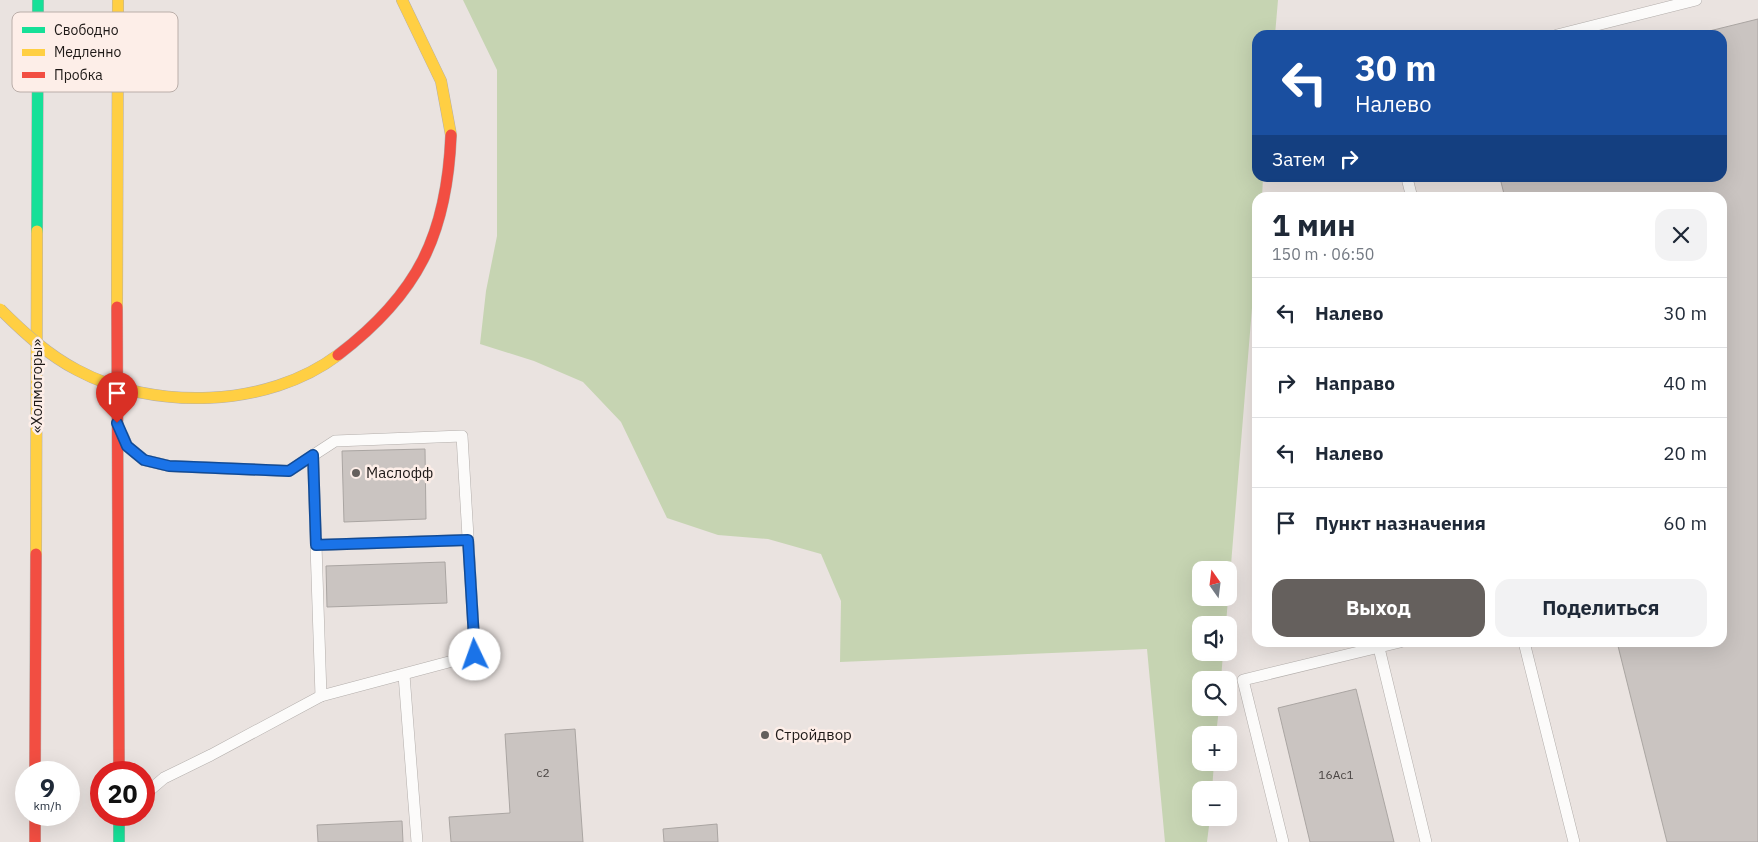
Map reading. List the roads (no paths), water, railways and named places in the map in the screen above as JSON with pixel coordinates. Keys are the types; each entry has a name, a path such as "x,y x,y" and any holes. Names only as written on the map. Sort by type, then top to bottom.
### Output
{"main road":[{"path":"0,309 21,331 47,352 76,370 106,383 138,393 171,398 204,399 230,397 270,388 302,376 331,360 358,341 383,318 404,292 421,264 435,233 445,201 450,168 451,134 441,81 402,0"},
{"name":"«Холмогоры»","path":"35,761 38,92"},
{"path":"118,92 119,761"},
{"path":"35,826 35,842"}],"lane":[{"path":"1577,30 1696,0"},
{"path":"117,423 127,446 144,460 169,466 289,471 335,441 462,436 475,655 321,696 164,778 155,786"},
{"path":"313,455 321,696"},
{"path":"316,545 468,540"},
{"path":"1283,842 1243,680 1382,647"},
{"path":"1525,647 1574,842"},
{"path":"1379,648 1426,842"},
{"path":"404,675 417,842"}],"place":[{"name":"Маслофф","path":"356,473"},
{"name":"Стройдвор","path":"765,735"}]}
